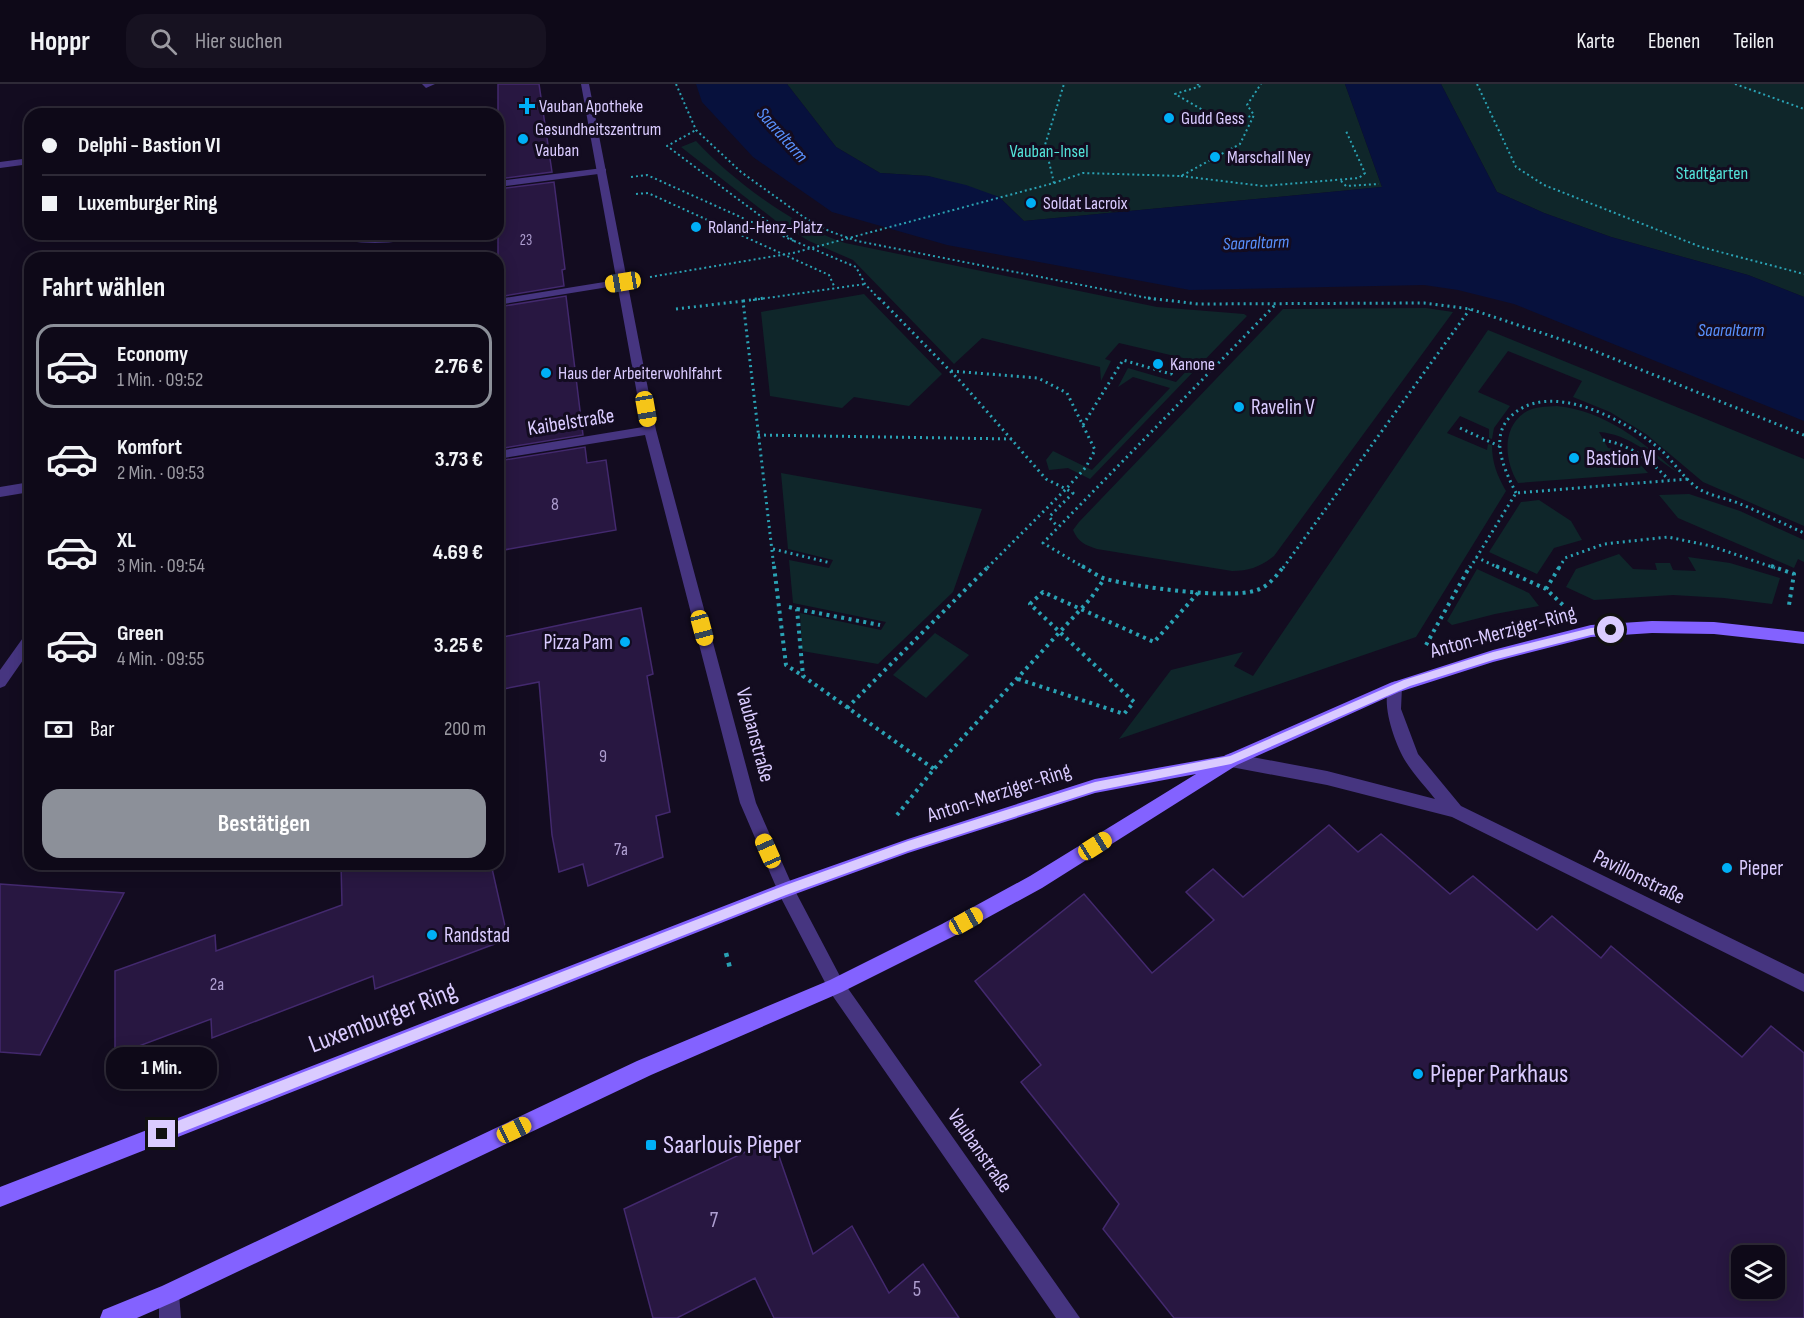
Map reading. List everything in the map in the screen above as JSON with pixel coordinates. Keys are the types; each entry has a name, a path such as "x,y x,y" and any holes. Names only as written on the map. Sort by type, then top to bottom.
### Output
{"street":[{"path":"426,85 431,84"},
{"name":"Vaubanstraße","path":"585,84 604,175 650,430 748,803 786,890 836,986 1069,1318"},
{"path":"0,165 24,162"},
{"path":"504,183 604,175"},
{"path":"504,301 623,282"},
{"name":"Kaibelstraße","path":"504,454 650,430"},
{"path":"0,492 24,488"},
{"name":"Anton-Merziger-Ring","path":"836,986 948,930 1036,882 1231,760 1401,685 1493,656 1591,631 1652,627 1714,628 1804,638"},
{"path":"0,682 24,648"},
{"name":"Pavillonstraße","path":"1401,685 1393,709 1412,758 1455,811"},
{"name":"Anton-Merziger-Ring","path":"786,890 916,843 1095,786 1231,760"},
{"name":"Pavillonstraße","path":"1231,760 1328,778 1455,811 1804,983"},
{"name":"Luxemburger Ring","path":"0,1197 786,890"},
{"path":"111,1318 169,1294 644,1068 836,986"},
{"path":"169,1294 170,1318"}],"path":[{"path":"676,84 696,130 741,172 805,218 829,231 857,241 1152,299 1198,304 1424,303 1470,309 1587,348 1804,435"},
{"path":"1054,183 1045,146 1064,84"},
{"path":"1197,84 1201,86 1175,94 1229,125 1254,114"},
{"path":"1254,114 1247,105 1261,84"},
{"path":"1477,84 1516,167 1544,185 1701,247 1804,274"},
{"path":"1735,84 1804,109"},
{"path":"1181,176 1240,144 1254,114"},
{"path":"696,130 667,146 794,241"},
{"path":"623,282 793,253 1054,183 1083,173 1181,176 1263,186 1359,178 1365,173 1346,130"},
{"path":"604,175 647,175 856,267 865,284 950,371 1046,479 1073,493 1049,517 1058,527"},
{"path":"1341,181 1346,186 1378,184"},
{"path":"608,198 648,193 829,275 835,288"},
{"path":"676,309 865,284"},
{"path":"743,301 786,665 934,769"},
{"path":"1276,304 1043,543 1104,579 1198,593 1239,593 1257,590 1274,579 1470,309"},
{"path":"1083,425 1122,360 1171,374 1177,363"},
{"path":"847,708 1066,489 1086,467 1095,450 1067,393 1038,378 950,371"},
{"path":"1516,493 1506,474 1499,446 1501,431 1509,417 1522,406 1551,401 1578,404 1608,416 1641,436 1672,460 1698,488 1804,533"},
{"path":"1460,428 1499,446"},
{"path":"758,435 1012,439"},
{"path":"1603,440 1617,441 1634,449 1652,462 1669,480"},
{"path":"1516,493 1689,479"},
{"path":"1401,685 1516,493"},
{"path":"1546,589 1565,558 1604,544 1668,537 1711,546 1794,574 1789,605"},
{"path":"773,549 831,563"},
{"path":"1476,557 1546,589 1591,631"},
{"path":"899,824 896,816 934,769 1081,608 1104,579"},
{"path":"1017,679 1124,714 1134,702 1030,604 1043,592 1154,642 1198,593"},
{"path":"789,607 880,625"},
{"path":"797,609 803,676"},
{"path":"726,953 731,972"}],"green space":[{"name":"Vauban-Insel","path":"787,84 1345,84 1382,187 1024,221 999,197 928,176 880,173 836,147"},
{"name":"Stadtgarten","path":"1441,84 1804,84 1804,297 1748,275 1611,237 1544,213 1497,192"},
{"path":"696,141 727,171 765,201 806,226 845,243 1157,307 1247,316 1090,479 1068,468 1049,470 1046,460 1053,451 1092,470 1170,388 1133,377 1118,387 1128,368 1176,382 1196,361 1119,343 1105,359 1111,361 1101,381 1100,367 982,338 954,364 853,260 809,241 776,221 681,147"},
{"path":"864,294 942,374 909,406 854,397 842,408 770,396 761,312"},
{"path":"1426,308 1453,312 1269,560 1254,568 1232,571 1097,549 1082,542 1075,534 1073,530 1079,522 1283,309"},
{"path":"1488,330 1804,459 1804,526 1703,482 1646,434 1610,412 1573,397 1582,381 1508,351 1478,392 1510,406 1494,428 1492,439 1489,438 1489,429 1460,416 1447,433 1487,450 1488,444 1492,445 1496,469 1506,491 1416,637 1119,739 1171,670 1243,652 1234,666 1253,676"},
{"path":"1557,406 1591,414 1622,429 1677,472 1630,441 1599,432 1608,448 1630,456 1648,473 1518,483 1508,456 1512,428 1524,413 1532,409"},
{"path":"781,473 982,509 953,592 878,664 802,651 800,613 881,630 886,622 793,603 789,560 829,568 833,560 788,549"},
{"path":"1689,494 1740,511 1804,540 1804,562 1798,559 1794,568 1678,518 1659,495"},
{"path":"1539,500 1571,521 1582,540 1554,548 1537,574 1489,552 1521,502"},
{"path":"1619,554 1633,569 1657,570 1655,563 1670,563 1673,570 1696,571 1688,557 1730,563 1780,578 1772,604 1673,595 1594,600 1566,587 1576,569"},
{"path":"1477,569 1529,593 1539,606 1452,625 1447,621"},
{"path":"935,633 969,655 926,698 893,675"}],"water":[{"name":"Saaraltarm","path":"696,84 787,84 836,147 880,173 928,176 966,185 999,197 1024,221 1382,187 1345,84 1441,84 1497,192 1544,213 1611,237 1748,275 1804,297 1804,421 1514,304 1458,290 1424,285 1190,290 947,245 832,212 753,157 702,102"}],"building":[{"name":"Gesundheitszentrum Vauban","path":"498,84 539,84 552,172 504,178 504,108 498,108"},
{"path":"554,182 565,269 562,270 564,286 504,296 504,252 498,252 498,240 504,240 504,188"},
{"name":"Haus der Arbeiterwohlfahrt","path":"566,296 583,435 504,448 504,306"},
{"path":"585,447 587,463 606,460 616,530 504,550 504,460"},
{"path":"641,608 653,674 647,676 670,812 656,816 663,857 588,886 583,864 559,872 552,835 539,682 504,689 504,637"},
{"name":"Pieper Parkhaus","path":"1329,825 1358,852 1381,834 1450,894 1473,876 1537,930 1552,916 1601,958 1611,946 1742,1057 1771,1026 1804,1053 1804,1318 1174,1318 1103,1229 1119,1204 1021,1082 1041,1065 975,981 1084,894 1152,973 1214,920 1186,892 1213,869 1243,897"},
{"path":"341,870 492,870 508,939 375,989 373,976 212,1038 211,1019 115,1055 115,971 215,935 216,951 342,905"},
{"path":"0,884 124,893 40,1055 0,1052"},
{"path":"773,1139 813,1254 852,1226 889,1293 923,1264 959,1318 774,1318 755,1278 677,1318 653,1318 624,1209"}],"place":[{"name":"Vauban Apotheke","path":"527,106"},
{"name":"Gudd Gess","path":"1169,118"},
{"name":"Gesundheitszentrum Vauban","path":"523,139"},
{"name":"Marschall Ney","path":"1215,157"},
{"name":"Soldat Lacroix","path":"1031,203"},
{"name":"Roland-Henz-Platz","path":"696,227"},
{"name":"Kanone","path":"1158,364"},
{"name":"Haus der Arbeiterwohlfahrt","path":"546,373"},
{"name":"Ravelin V","path":"1239,407"},
{"name":"Bastion VI","path":"1574,458"},
{"name":"Pizza Pam","path":"625,642"},
{"name":"Pieper","path":"1727,868"},
{"name":"Randstad","path":"432,935"},
{"name":"Pieper Parkhaus","path":"1418,1074"},
{"name":"Saarlouis Pieper","path":"651,1145"}],"route":[{"path":"162,1134 786,890 908,846 1095,786 1231,760 1395,687 1493,656 1591,631 1611,630"}]}
